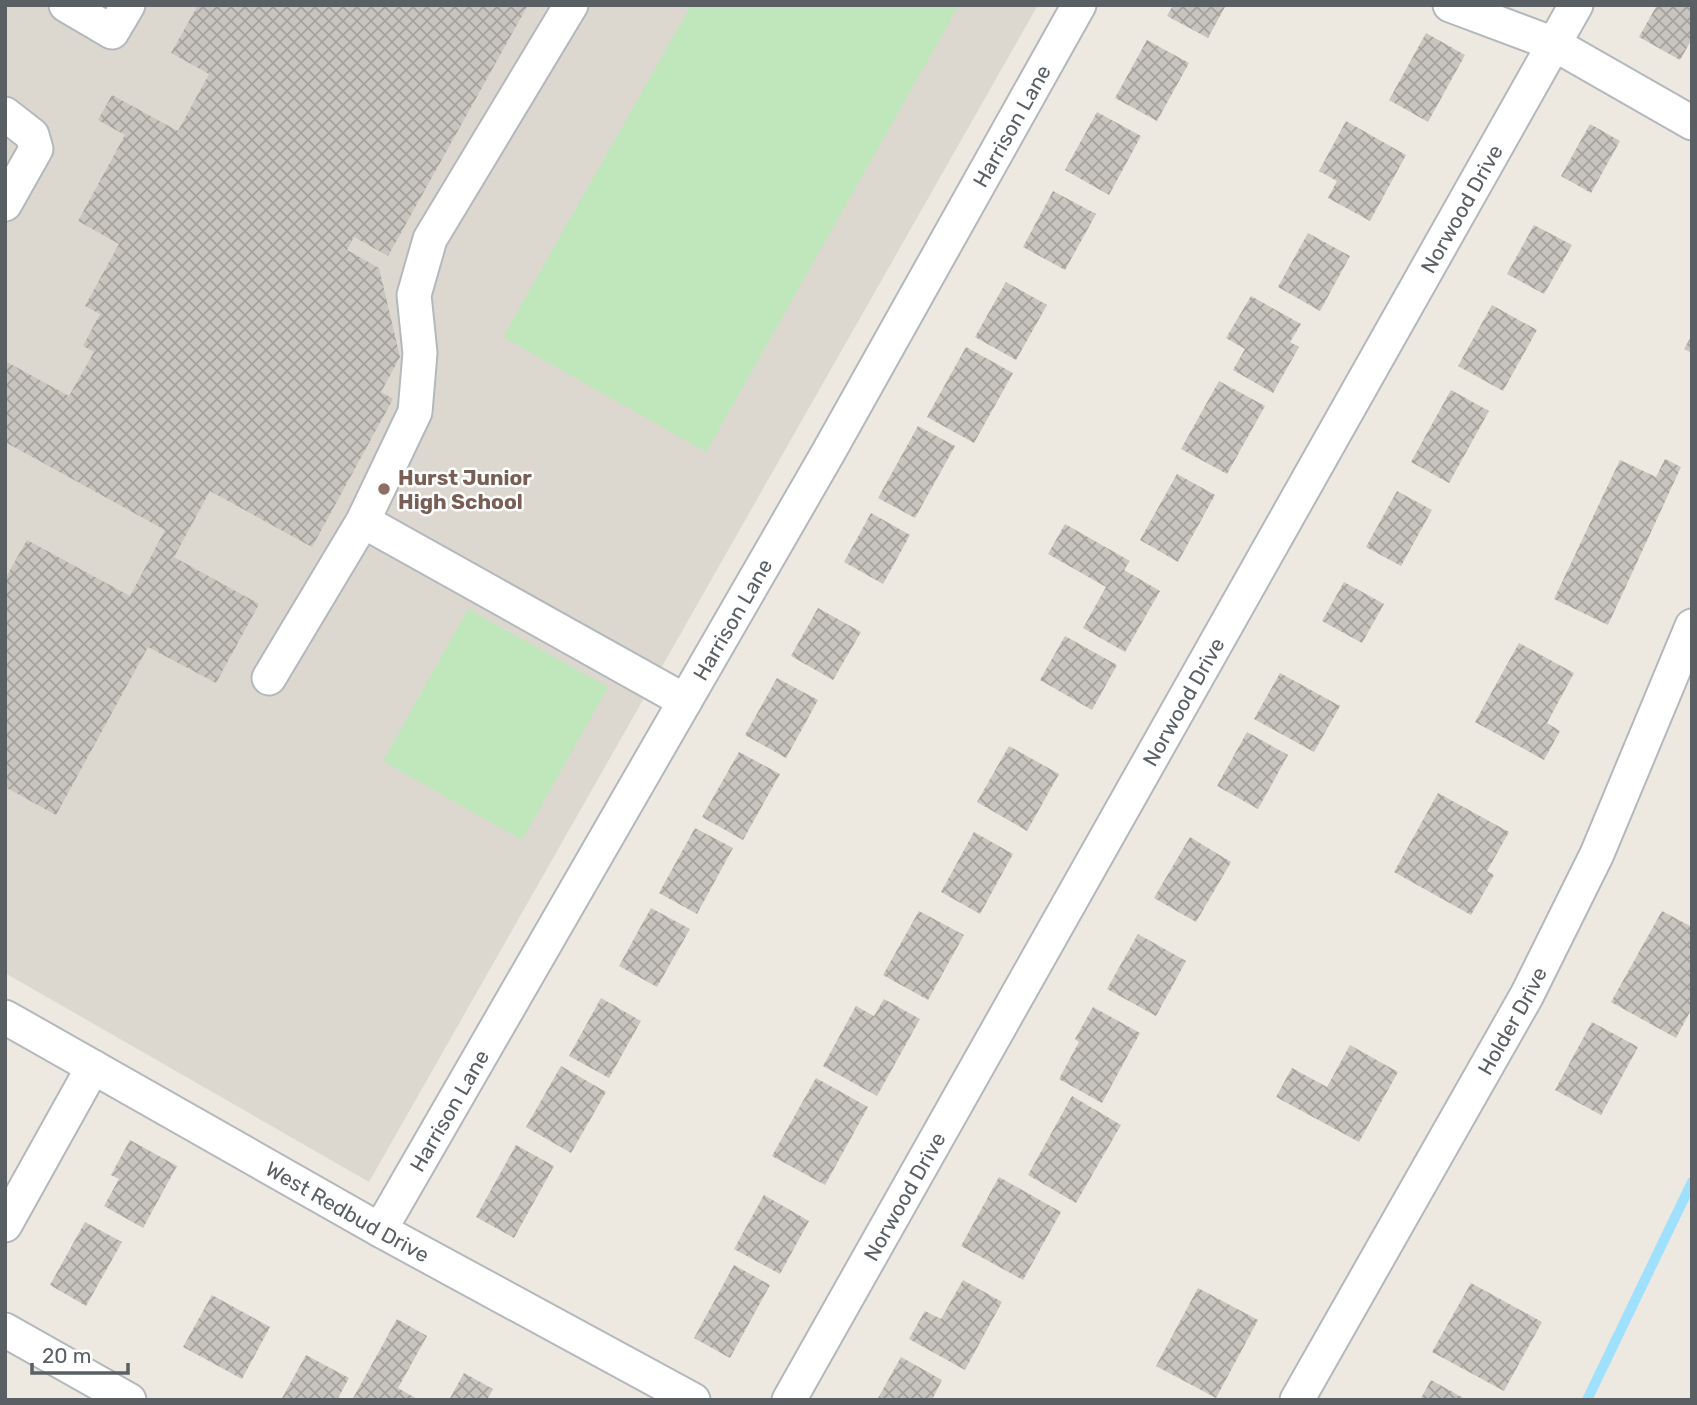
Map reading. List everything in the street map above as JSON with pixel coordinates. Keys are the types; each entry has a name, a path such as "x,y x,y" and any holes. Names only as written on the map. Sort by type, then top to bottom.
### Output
{"street":[{"path":"66,5 112,32 128,5"},
{"path":"269,678 363,522 415,412 420,353 414,295 430,239 571,5"},
{"name":"Harrison Lane","path":"380,1230 828,453 1079,5"},
{"path":"1450,5 1554,44 1692,123"},
{"name":"Norwood Drive","path":"789,1400 1576,5"},
{"path":"5,114 32,135 36,149 5,204"},
{"path":"363,522 685,701"},
{"name":"Holder Drive","path":"1297,1400 1544,961 1597,854 1692,626"},
{"name":"West Redbud Drive","path":"5,1017 380,1230 694,1400"},
{"path":"5,1225 93,1067"},
{"path":"5,1331 130,1400"}],"shaded area":[{"name":"Hurst Junior High School","path":"5,5 1038,5 369,1182 5,973"}],"green space":[{"path":"691,5 959,5 706,452 503,337"},
{"path":"468,609 608,687 522,840 383,761"}],"building":[{"path":"198,5 528,5 388,256 354,237 347,250 379,268 400,357 381,392 393,399 312,547 210,491 174,557 259,604 216,683 148,647 56,815 5,787 5,579 27,540 130,596 165,530 5,442 5,361 69,396 94,352 83,346 100,314 85,306 119,244 78,221 125,135 98,120 112,95 178,131 209,74 171,53"},
{"path":"1173,5 1226,5 1208,38 1167,16"},
{"path":"1657,5 1692,5 1692,39 1680,60 1639,37"},
{"path":"1426,33 1465,55 1428,122 1389,100"},
{"path":"1147,40 1189,63 1157,121 1115,98"},
{"path":"1097,112 1141,136 1109,195 1065,170"},
{"path":"1346,121 1406,155 1370,221 1328,198 1337,181 1319,171"},
{"path":"1590,124 1620,141 1591,193 1561,176"},
{"path":"1053,191 1096,214 1065,270 1023,247"},
{"path":"1534,225 1572,245 1544,294 1507,274"},
{"path":"1308,233 1350,256 1320,311 1278,287"},
{"path":"1006,282 1047,305 1016,360 975,337"},
{"path":"1251,296 1301,324 1290,342 1299,347 1273,393 1233,370 1245,349 1226,338"},
{"path":"1492,305 1537,330 1503,391 1458,366"},
{"path":"1692,335 1692,353 1684,349"},
{"path":"966,347 1013,373 974,443 927,417"},
{"path":"1219,381 1265,406 1227,474 1181,449"},
{"path":"1451,390 1489,411 1449,483 1411,462"},
{"path":"918,426 955,446 915,518 878,498"},
{"path":"1665,459 1681,467 1608,625 1554,599 1620,460 1656,477"},
{"path":"1177,474 1215,495 1178,562 1140,540"},
{"path":"1397,491 1432,510 1401,566 1366,547"},
{"path":"871,513 910,535 883,584 844,562"},
{"path":"1065,524 1130,561 1124,570 1160,591 1125,652 1083,628 1106,587 1048,554"},
{"path":"1344,582 1384,604 1362,643 1322,621"},
{"path":"818,608 861,632 833,680 791,656"},
{"path":"1065,636 1117,665 1092,710 1040,680"},
{"path":"1519,643 1574,673 1547,723 1560,731 1544,760 1475,722"},
{"path":"1280,673 1340,706 1314,752 1254,719"},
{"path":"777,678 818,700 786,758 745,735"},
{"path":"1247,732 1288,755 1258,809 1217,786"},
{"path":"1009,746 1059,774 1027,831 977,802"},
{"path":"739,752 780,774 743,840 702,817"},
{"path":"1438,793 1509,832 1487,871 1494,875 1471,915 1394,872"},
{"path":"695,828 733,848 697,914 659,893"},
{"path":"974,832 1013,854 980,914 941,892"},
{"path":"1190,837 1231,862 1196,922 1154,898"},
{"path":"651,908 690,929 657,987 619,966"},
{"path":"919,911 964,935 928,1000 883,975"},
{"path":"1662,911 1692,927 1692,1008 1676,1038 1611,1002"},
{"path":"1138,934 1186,961 1156,1016 1107,989"},
{"path":"601,998 641,1021 609,1078 569,1056"},
{"path":"884,999 920,1019 877,1096 823,1066 856,1006 874,1016"},
{"path":"1093,1007 1140,1033 1102,1103 1059,1079 1079,1042 1075,1039"},
{"path":"1592,1022 1638,1047 1601,1115 1555,1090"},
{"path":"1350,1045 1398,1072 1359,1142 1276,1097 1292,1068 1327,1087"},
{"path":"561,1066 606,1092 571,1153 526,1127"},
{"path":"816,1078 868,1107 825,1185 772,1156"},
{"path":"1072,1096 1121,1125 1076,1203 1028,1175"},
{"path":"130,1140 177,1166 143,1228 104,1206 119,1179 111,1175"},
{"path":"516,1145 554,1166 514,1238 476,1217"},
{"path":"999,1177 1061,1212 1023,1280 961,1246"},
{"path":"764,1195 809,1221 780,1274 734,1249"},
{"path":"85,1222 122,1242 86,1306 50,1285"},
{"path":"734,1265 770,1285 730,1358 694,1338"},
{"path":"963,1280 1002,1302 965,1370 909,1339 925,1311 941,1319"},
{"path":"1471,1283 1542,1322 1504,1391 1432,1352"},
{"path":"1198,1288 1258,1320 1216,1398 1156,1366"},
{"path":"212,1295 270,1327 242,1379 183,1347"},
{"path":"397,1319 427,1336 398,1388 419,1400 352,1400"},
{"path":"306,1355 349,1378 337,1400 281,1400"},
{"path":"901,1357 942,1380 932,1400 877,1400"},
{"path":"464,1373 493,1389 487,1400 449,1400"},
{"path":"1431,1380 1467,1400 1420,1400"}],"waterway":[{"path":"1587,1400 1692,1182"}],"place":[{"name":"Hurst Junior High School","path":"384,489"}]}
